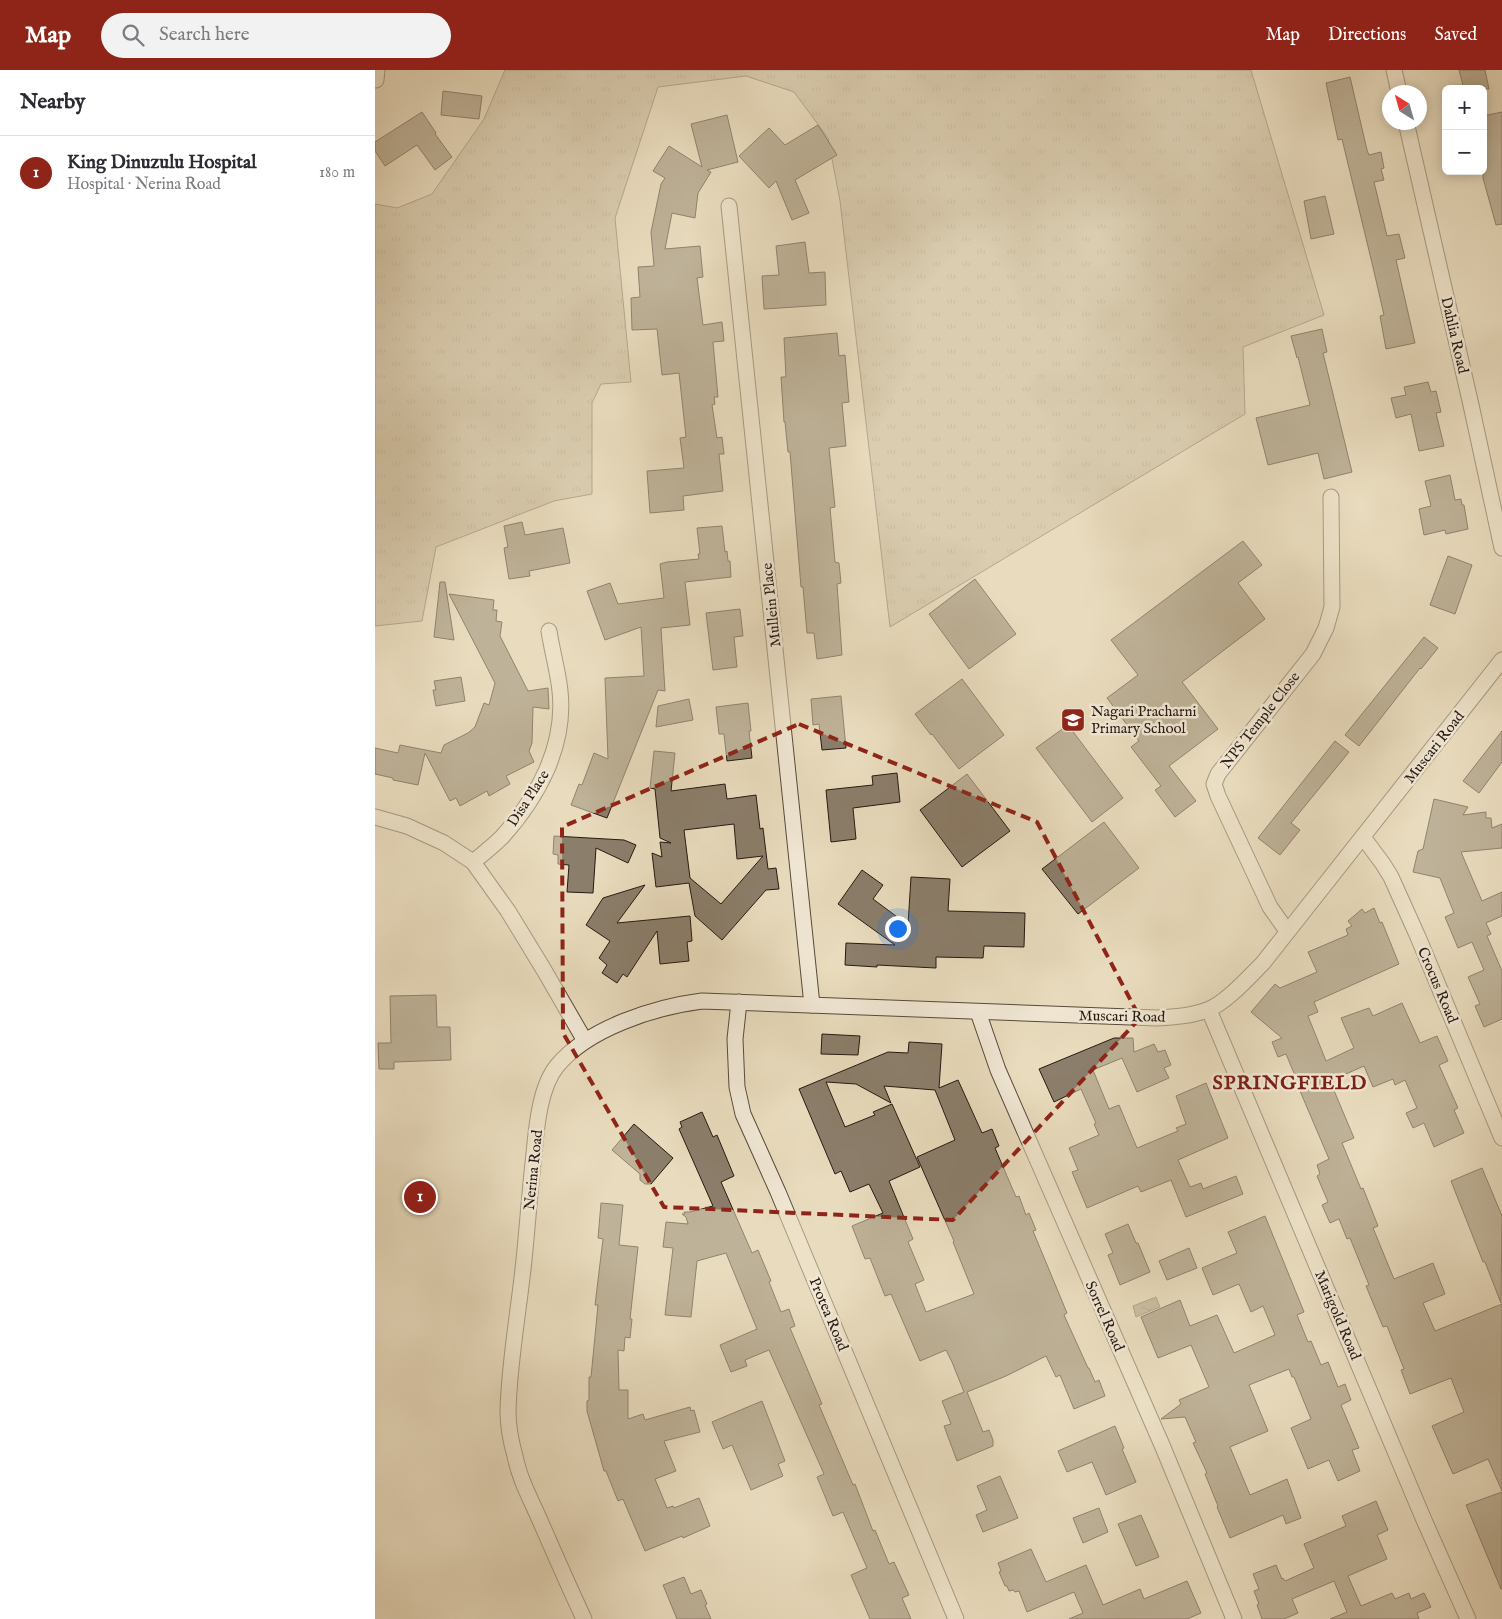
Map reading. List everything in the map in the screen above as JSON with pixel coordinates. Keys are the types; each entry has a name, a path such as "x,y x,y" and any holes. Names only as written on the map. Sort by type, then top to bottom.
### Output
{"street":[{"path":"1394,70 1397,85"},
{"name":"Dahlia Road","path":"1408,130 1502,548"},
{"name":"Mullein Place","path":"729,206 812,1005"},
{"name":"NPS Temple Close","path":"1287,931 1269,907 1214,784 1218,774 1313,654 1325,628 1332,607 1331,497"},
{"name":"Disa Place","path":"473,862 502,837 525,807 540,785 555,751 560,720 560,692 549,631"},
{"name":"Muscari Road","path":"585,1041 612,1027 649,1012 673,1005 702,1001 1157,1018 1184,1016 1209,1010 1247,980 1263,963 1502,660"},
{"path":"375,817 407,826 443,843 473,862 508,911 545,970 585,1041"},
{"name":"Crocus Road","path":"1363,837 1391,877 1422,946 1502,1138"},
{"name":"Protea Road","path":"739,1002 735,1039 737,1087 743,1114 956,1619"},
{"name":"Marigold Road","path":"1209,1010 1424,1520 1468,1619"},
{"name":"Sorrel Road","path":"978,1012 998,1070 1162,1445 1234,1619"},
{"name":"Nerina Road","path":"584,1619 519,1474 511,1440 508,1413 538,1120 548,1080 556,1066 585,1041"}],"highlighted area":[{"path":"799,724 1037,822 1140,1018 953,1220 664,1207 563,1033 562,827"}],"green space":[{"path":"505,70 1251,70 1324,315 1243,347 1245,414 890,627 840,201 828,138 794,92 746,76 658,87 615,218 631,382 601,384 592,403 592,494 554,501 436,547 422,621 375,626 375,204 397,208 432,194 484,119"}],"water":[{"path":"1156,1297 1160,1307 1136,1317 1133,1306"}],"building":[{"path":"1459,70 1485,70 1489,89 1487,89 1487,85 1463,85"},
{"path":"1350,77 1369,155 1381,152 1384,168 1381,169 1384,180 1374,182 1387,236 1399,234 1405,258 1396,260 1415,343 1386,349 1380,316 1384,315 1342,139 1338,140 1326,83"},
{"path":"443,91 482,96 479,119 441,115"},
{"path":"422,112 452,157 435,170 417,145 385,166 375,151 375,142"},
{"path":"1502,112 1502,224 1496,225 1483,178 1483,175 1487,175 1487,115"},
{"path":"727,115 738,162 707,170 711,172 698,193 695,218 672,213 665,249 700,246 703,277 697,278 703,325 722,322 724,341 713,342 718,397 714,397 715,404 712,405 717,438 722,437 724,454 719,454 723,491 683,496 684,510 650,513 647,471 684,468 680,438 686,437 679,373 662,375 657,329 632,330 631,298 640,297 638,267 654,266 651,232 661,184 665,178 653,171 669,146 702,167 691,124"},
{"path":"818,125 837,155 795,180 809,213 792,220 776,181 769,188 739,156 769,128 785,145"},
{"path":"1325,196 1334,234 1311,239 1304,201"},
{"path":"805,242 809,273 825,272 826,305 764,309 762,276 779,275 776,246"},
{"path":"1322,329 1327,352 1323,353 1352,472 1324,479 1318,453 1268,465 1256,418 1310,405 1291,336"},
{"path":"837,333 839,356 845,355 849,402 842,403 846,446 829,448 835,507 830,508 835,562 839,563 841,583 837,584 842,655 817,659 814,633 807,633 803,587 801,587 790,452 788,452 784,422 781,377 786,377 784,338"},
{"path":"1428,382 1431,392 1436,391 1441,412 1436,413 1444,446 1419,451 1411,414 1396,418 1391,398 1406,395 1404,387"},
{"path":"1450,475 1455,500 1461,499 1462,505 1464,505 1468,529 1446,534 1445,530 1424,535 1419,509 1431,506 1425,481"},
{"path":"522,522 525,535 563,528 570,563 529,571 530,576 509,579 504,548 508,547 504,526"},
{"path":"722,526 725,552 727,551 728,561 730,561 731,577 685,582 690,625 661,628 665,691 658,690 607,818 571,805 579,784 582,785 594,753 608,759 605,678 644,676 641,627 605,640 587,591 610,583 618,604 664,598 660,564 699,559 697,528"},
{"path":"1243,541 1262,565 1238,583 1265,619 1182,682 1218,729 1169,766 1196,801 1175,817 1155,790 1161,786 1131,747 1139,741 1107,698 1138,675 1111,640"},
{"path":"1448,556 1472,565 1455,614 1430,605"},
{"path":"975,579 1016,634 969,669 929,614"},
{"path":"440,582 445,582 454,640 434,637"},
{"path":"449,594 494,600 493,610 497,610 496,621 502,622 500,636 528,691 548,688 549,709 533,707 532,743 529,751 534,762 506,776 510,784 489,796 487,791 460,806 456,798 450,801 425,753 418,785 375,774 375,748 398,753 400,745 441,753 444,745 468,733 475,727 484,703 489,705 495,683"},
{"path":"740,609 743,636 734,637 737,667 713,670 706,613"},
{"path":"1424,637 1438,648 1359,746 1345,735"},
{"path":"461,677 465,701 436,706 433,690 436,690 434,681"},
{"path":"962,679 1004,735 959,769 915,714"},
{"path":"841,696 846,748 822,750 819,724 813,725 811,699"},
{"path":"689,699 693,720 656,727 658,706"},
{"path":"748,703 752,758 727,761 724,734 719,734 716,707"},
{"path":"1068,725 1123,798 1092,822 1036,748"},
{"path":"1502,731 1502,762 1479,793 1463,781"},
{"path":"1335,741 1349,752 1291,823 1300,830 1280,855 1258,838"},
{"path":"654,751 675,753 671,791 725,784 727,799 756,795 760,829 763,828 768,869 776,868 779,889 766,890 722,940 695,916 689,883 656,887 652,853 662,857 660,842 671,843 660,838 655,789 650,788","holes":["734,824 737,859 763,856 721,904 690,878 684,830"]},
{"path":"897,773 900,802 853,808 856,839 831,842 826,790 873,785 872,776"},
{"path":"967,774 1010,831 962,867 920,810"},
{"path":"1434,799 1468,807 1463,815 1486,812 1486,818 1491,818 1492,828 1502,824 1502,848 1461,852 1482,901 1502,892 1502,916 1486,923 1491,934 1487,936 1502,971 1502,1019 1484,1027 1475,1006 1480,1004 1468,977 1484,970 1472,942 1458,948 1445,917 1454,913 1440,878 1413,872 1418,851 1423,849"},
{"path":"1104,822 1139,868 1078,914 1042,869"},
{"path":"554,836 624,840 636,845 628,863 596,848 593,893 567,892 569,865 558,864 558,855 553,854"},
{"path":"862,870 883,885 873,899 908,925 911,877 950,879 948,911 1025,913 1024,947 984,946 983,958 936,957 936,968 845,965 846,943 895,945 838,904"},
{"path":"645,885 617,923 690,916 692,941 687,942 689,961 660,964 657,931 627,977 623,974 617,983 602,973 607,965 599,958 610,941 586,925 603,898"},
{"path":"1374,908 1380,923 1382,922 1399,964 1314,1002 1318,1012 1308,1016 1326,1061 1354,1048 1341,1018 1369,1008 1373,1016 1402,1003 1420,1043 1437,1036 1448,1061 1439,1065 1458,1108 1454,1110 1464,1133 1434,1147 1424,1123 1413,1128 1406,1113 1417,1108 1405,1080 1395,1085 1393,1079 1373,1087 1364,1066 1330,1081 1354,1138 1342,1143 1378,1226 1373,1228 1394,1279 1433,1263 1445,1294 1423,1303 1435,1331 1502,1304 1502,1491 1488,1459 1453,1474 1432,1426 1464,1412 1451,1378 1410,1394 1401,1370 1404,1369 1387,1326 1383,1327 1366,1286 1369,1285 1350,1238 1347,1239 1339,1219 1330,1223 1322,1205 1328,1202 1317,1176 1320,1174 1317,1165 1329,1159 1286,1054 1278,1057 1272,1042 1282,1038 1251,1012 1275,984 1280,988 1317,972 1308,952 1348,935 1346,929 1352,926 1348,921 1362,909 1365,913"},
{"path":"436,995 437,1027 450,1027 451,1060 394,1062 394,1069 379,1069 378,1043 391,1043 390,996"},
{"path":"822,1034 860,1036 858,1055 821,1054"},
{"path":"1114,1038 1133,1038 1134,1052 1154,1044 1158,1052 1165,1050 1171,1065 1164,1068 1169,1078 1137,1092 1122,1058 1093,1070 1109,1109 1119,1105 1137,1148 1178,1131 1176,1128 1186,1124 1176,1096 1206,1083 1228,1138 1178,1160 1190,1187 1201,1183 1203,1189 1236,1176 1243,1194 1186,1217 1171,1180 1141,1192 1138,1186 1087,1208 1072,1172 1078,1170 1069,1148 1099,1135 1094,1124 1096,1123 1081,1089 1054,1102 1039,1069"},
{"path":"909,1042 942,1044 939,1088 958,1080 982,1133 992,1129 999,1146 995,1148 1016,1197 1019,1196 1026,1215 1029,1213 1036,1230 1033,1231 1067,1313 1064,1315 1095,1382 1099,1380 1105,1396 1074,1409 1060,1375 1056,1377 1046,1356 1006,1376 967,1392 983,1432 989,1430 993,1446 957,1461 944,1426 951,1424 942,1401 964,1392 952,1362 946,1350 920,1361 891,1294 885,1296 870,1258 865,1259 852,1226 883,1213 869,1184 850,1192 841,1171 835,1174 799,1089 888,1052 908,1053","holes":["826,1082 856,1084 891,1103 884,1086 935,1090 955,1140 917,1157 954,1241 974,1294 926,1312 915,1284 924,1280 908,1242 913,1239 889,1181 920,1167 892,1104 873,1112 875,1115 845,1127"]},
{"path":"702,1112 713,1137 717,1135 734,1176 721,1182 752,1253 758,1250 781,1312 789,1309 795,1326 790,1328 822,1404 819,1405 853,1485 855,1484 873,1531 875,1530 889,1564 894,1562 909,1595 902,1598 911,1619 870,1619 851,1575 867,1568 843,1512 833,1516 817,1477 824,1474 769,1350 745,1360 747,1366 731,1372 720,1345 757,1329 726,1253 697,1261 691,1317 665,1315 673,1248 663,1247 666,1222 688,1224 686,1217 682,1214 685,1214 684,1212 713,1206 679,1129 682,1127 680,1122"},
{"path":"634,1124 673,1158 651,1184 645,1184 640,1180 640,1174 612,1150"},
{"path":"1482,1168 1502,1216 1501,1303 1451,1181"},
{"path":"601,1203 623,1205 619,1245 638,1247 630,1319 632,1319 630,1338 625,1337 624,1351 618,1350 619,1390 628,1390 628,1419 643,1414 645,1420 690,1407 691,1411 694,1410 700,1432 664,1441 676,1471 655,1479 667,1508 673,1506 674,1508 699,1498 710,1526 683,1538 682,1536 645,1551 623,1499 618,1501 606,1471 604,1471 587,1411 589,1377 591,1377 598,1305 595,1305 603,1239 598,1238"},
{"path":"1265,1216 1304,1312 1297,1315 1308,1342 1311,1341 1321,1365 1328,1362 1338,1387 1345,1384 1351,1400 1341,1405 1359,1448 1352,1450 1360,1471 1338,1481 1329,1460 1308,1469 1291,1428 1311,1419 1289,1369 1249,1385 1268,1431 1230,1447 1250,1495 1287,1479 1301,1518 1286,1524 1283,1515 1230,1538 1205,1474 1207,1473 1193,1443 1196,1442 1185,1417 1161,1419 1181,1404 1179,1400 1209,1387 1191,1345 1158,1358 1141,1317 1180,1300 1190,1326 1217,1315 1234,1353 1275,1335 1263,1306 1251,1312 1239,1284 1213,1295 1202,1268 1237,1253 1228,1232"},
{"path":"1128,1224 1150,1272 1120,1285 1108,1255 1113,1253 1105,1234"},
{"path":"1189,1248 1197,1268 1167,1280 1159,1261"},
{"path":"762,1401 785,1461 778,1464 783,1476 751,1490 732,1445 723,1449 712,1422"},
{"path":"1115,1426 1124,1448 1122,1449 1136,1482 1106,1495 1092,1462 1067,1472 1058,1451"},
{"path":"1000,1476 1018,1518 983,1532 976,1515 987,1510 977,1486"},
{"path":"1502,1492 1502,1589 1501,1589 1466,1505"},
{"path":"1376,1501 1388,1530 1377,1535 1387,1559 1348,1576 1361,1606 1392,1593 1395,1599 1409,1593 1411,1599 1424,1593 1431,1607 1417,1613 1419,1619 1330,1619 1347,1612 1334,1581 1292,1599 1298,1613 1284,1619 1262,1619 1254,1591 1259,1589 1253,1574 1276,1565 1282,1579 1285,1581 1314,1568 1304,1544 1346,1526 1342,1516"},
{"path":"1099,1508 1108,1532 1083,1543 1073,1518"},
{"path":"1141,1515 1159,1557 1136,1566 1118,1524"},
{"path":"1031,1549 1046,1582 1086,1565 1103,1605 1140,1589 1144,1599 1187,1581 1201,1613 1187,1619 1069,1619 1083,1613 1074,1592 1027,1612 1019,1591 1009,1591 1007,1586 1005,1586 999,1572 1001,1571 998,1563"},
{"path":"684,1577 691,1594 701,1590 711,1619 677,1619 663,1585"}],"place":[{"name":"Nagari Pracharni Primary School","path":"1073,720"},
{"name":"King Dinuzulu Hospital","path":"420,1197"}],"district":[{"name":"SPRINGFIELD","path":"1290,1082"}]}
